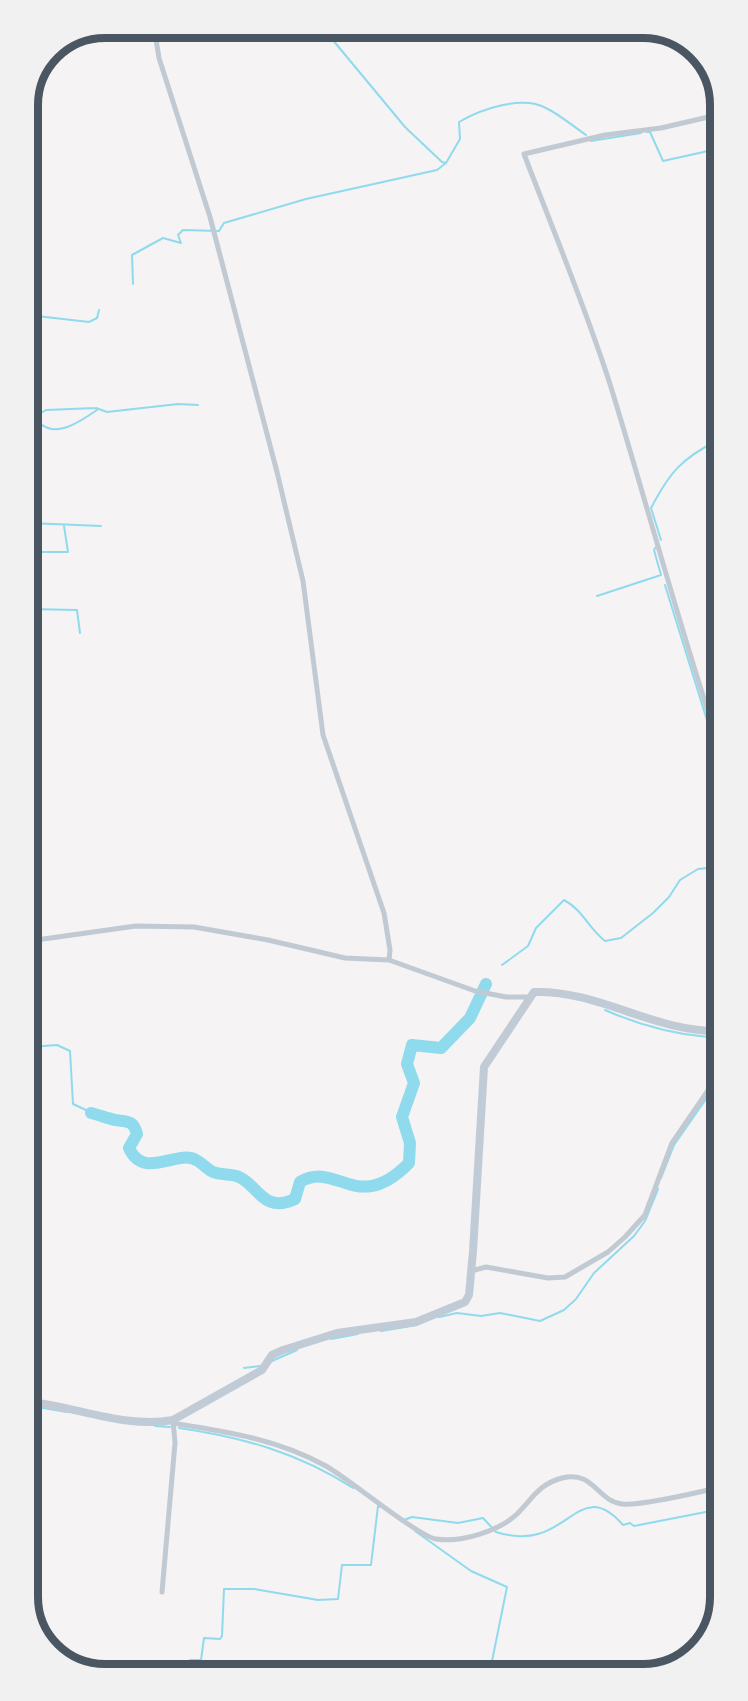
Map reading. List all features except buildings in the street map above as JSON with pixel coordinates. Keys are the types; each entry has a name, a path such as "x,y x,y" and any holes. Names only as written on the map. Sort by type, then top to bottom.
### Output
{"main road":[{"path":"37,1403 61,1405 118,1418 162,1422 173,1420 262,1370 272,1355 283,1350 338,1333 416,1322 459,1306 469,1295 484,1067 534,992 551,992 605,1003 638,1017 673,1026 710,1030"}],"street":[{"path":"156,38 159,58 210,217 277,472 303,581 323,735 384,913 390,950 388,960"},
{"path":"710,117 661,128 605,135 524,154 609,383 686,645 710,718"},
{"path":"37,940 136,926 194,927 268,940 345,958 388,960 475,991 506,997 531,996"},
{"path":"471,1270 486,1267 548,1278 565,1276 608,1252 645,1215 672,1143 710,1089"},
{"path":"173,1420 178,1424 248,1435 299,1453 354,1483 434,1539 456,1539 484,1532 504,1523 518,1513 535,1492 559,1479 573,1476 587,1479 604,1495 621,1504 710,1489"},
{"path":"162,1592 175,1443 173,1420"}],"waterway":[{"path":"331,38 405,127 442,162 446,163 460,139 459,122 478,112 502,105 536,104 556,114 586,135"},
{"path":"647,132 650,132 663,161 710,151"},
{"path":"591,141 641,133"},
{"path":"133,284 132,255 163,238 181,243 178,235 183,230 219,231 224,223 306,199 437,170 446,163"},
{"path":"38,316 89,322 97,318 99,310"},
{"path":"96,408 107,412 178,404 198,405"},
{"path":"38,411 96,408"},
{"path":"38,422 45,427 60,429 74,424 97,410"},
{"path":"661,540 651,508 678,468 710,445"},
{"path":"38,523 101,526"},
{"path":"38,552 68,552 64,526"},
{"path":"597,596 661,575 654,550 656,547"},
{"path":"665,585 710,730"},
{"path":"38,609 77,610 80,633"},
{"path":"502,965 528,946 536,928 564,900 571,904 605,941 621,938 653,913 669,897 680,880 698,869 710,868"},
{"path":"91,1113 132,1124 137,1134 129,1148 135,1158 143,1162 152,1163 180,1158 196,1160 214,1173 239,1177 262,1197 275,1203 295,1199 300,1182 313,1177 325,1177 361,1187 375,1185 391,1178 409,1163 410,1143 402,1117 414,1083 407,1064 412,1045 441,1048 470,1018 486,984"},
{"path":"605,1010 655,1028 708,1037"},
{"path":"37,1046 57,1045 70,1051 73,1104 88,1111"},
{"path":"661,1178 674,1145 710,1093"},
{"path":"439,1317 457,1313 481,1316 500,1313 540,1321 564,1310 576,1299 594,1273 634,1236 645,1221 658,1189"},
{"path":"381,1331 417,1325"},
{"path":"331,1339 358,1334"},
{"path":"272,1361 297,1350"},
{"path":"244,1368 260,1366"},
{"path":"37,1407 67,1412"},
{"path":"155,1426 170,1427"},
{"path":"179,1428 225,1436 269,1448 312,1465 353,1488"},
{"path":"188,1663 190,1660 201,1660 204,1638 220,1639 222,1636 224,1589 254,1589 318,1600 338,1599 342,1565 371,1565 378,1506 381,1507"},
{"path":"404,1520 412,1517 458,1523 483,1518 496,1532 522,1536 538,1534 550,1529 590,1507 610,1513 623,1525 630,1523 634,1526 710,1511"},
{"path":"415,1531 471,1571 507,1587 491,1664"}]}
